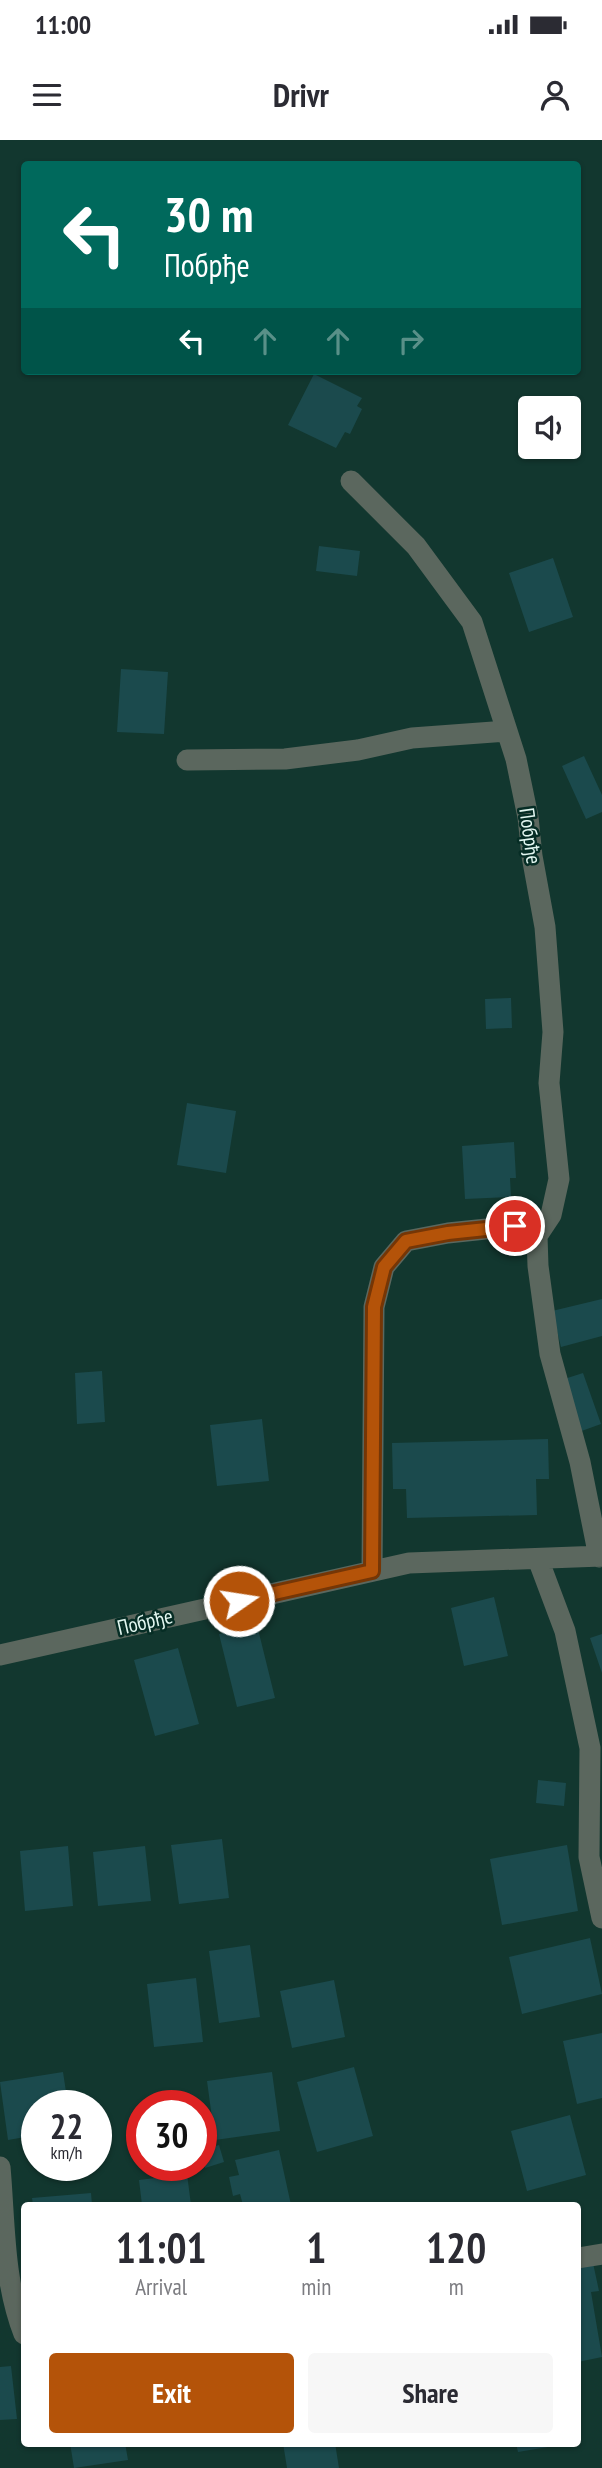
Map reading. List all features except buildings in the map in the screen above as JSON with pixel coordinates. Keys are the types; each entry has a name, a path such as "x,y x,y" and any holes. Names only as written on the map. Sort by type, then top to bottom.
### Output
{"street":[{"name":"Побрђе","path":"0,1655 409,1563 601,1557 580,1462 550,1354 538,1266 537,1236 551,1215 559,1179 549,1083 552,1032 545,927 516,759 472,622 416,546 351,481"},
{"path":"187,760 285,759 358,750 412,738 507,731"},
{"path":"372,1571 374,1307 384,1267 406,1241 448,1233 515,1226 537,1236"},
{"path":"538,1559 565,1632 590,1748 589,1857 602,1918"},
{"path":"0,2166 6,2265 21,2326"},
{"path":"581,2258 602,2254"}],"route":[{"path":"239,1601 372,1571 374,1307 384,1267 406,1241 448,1233 515,1226"}]}
